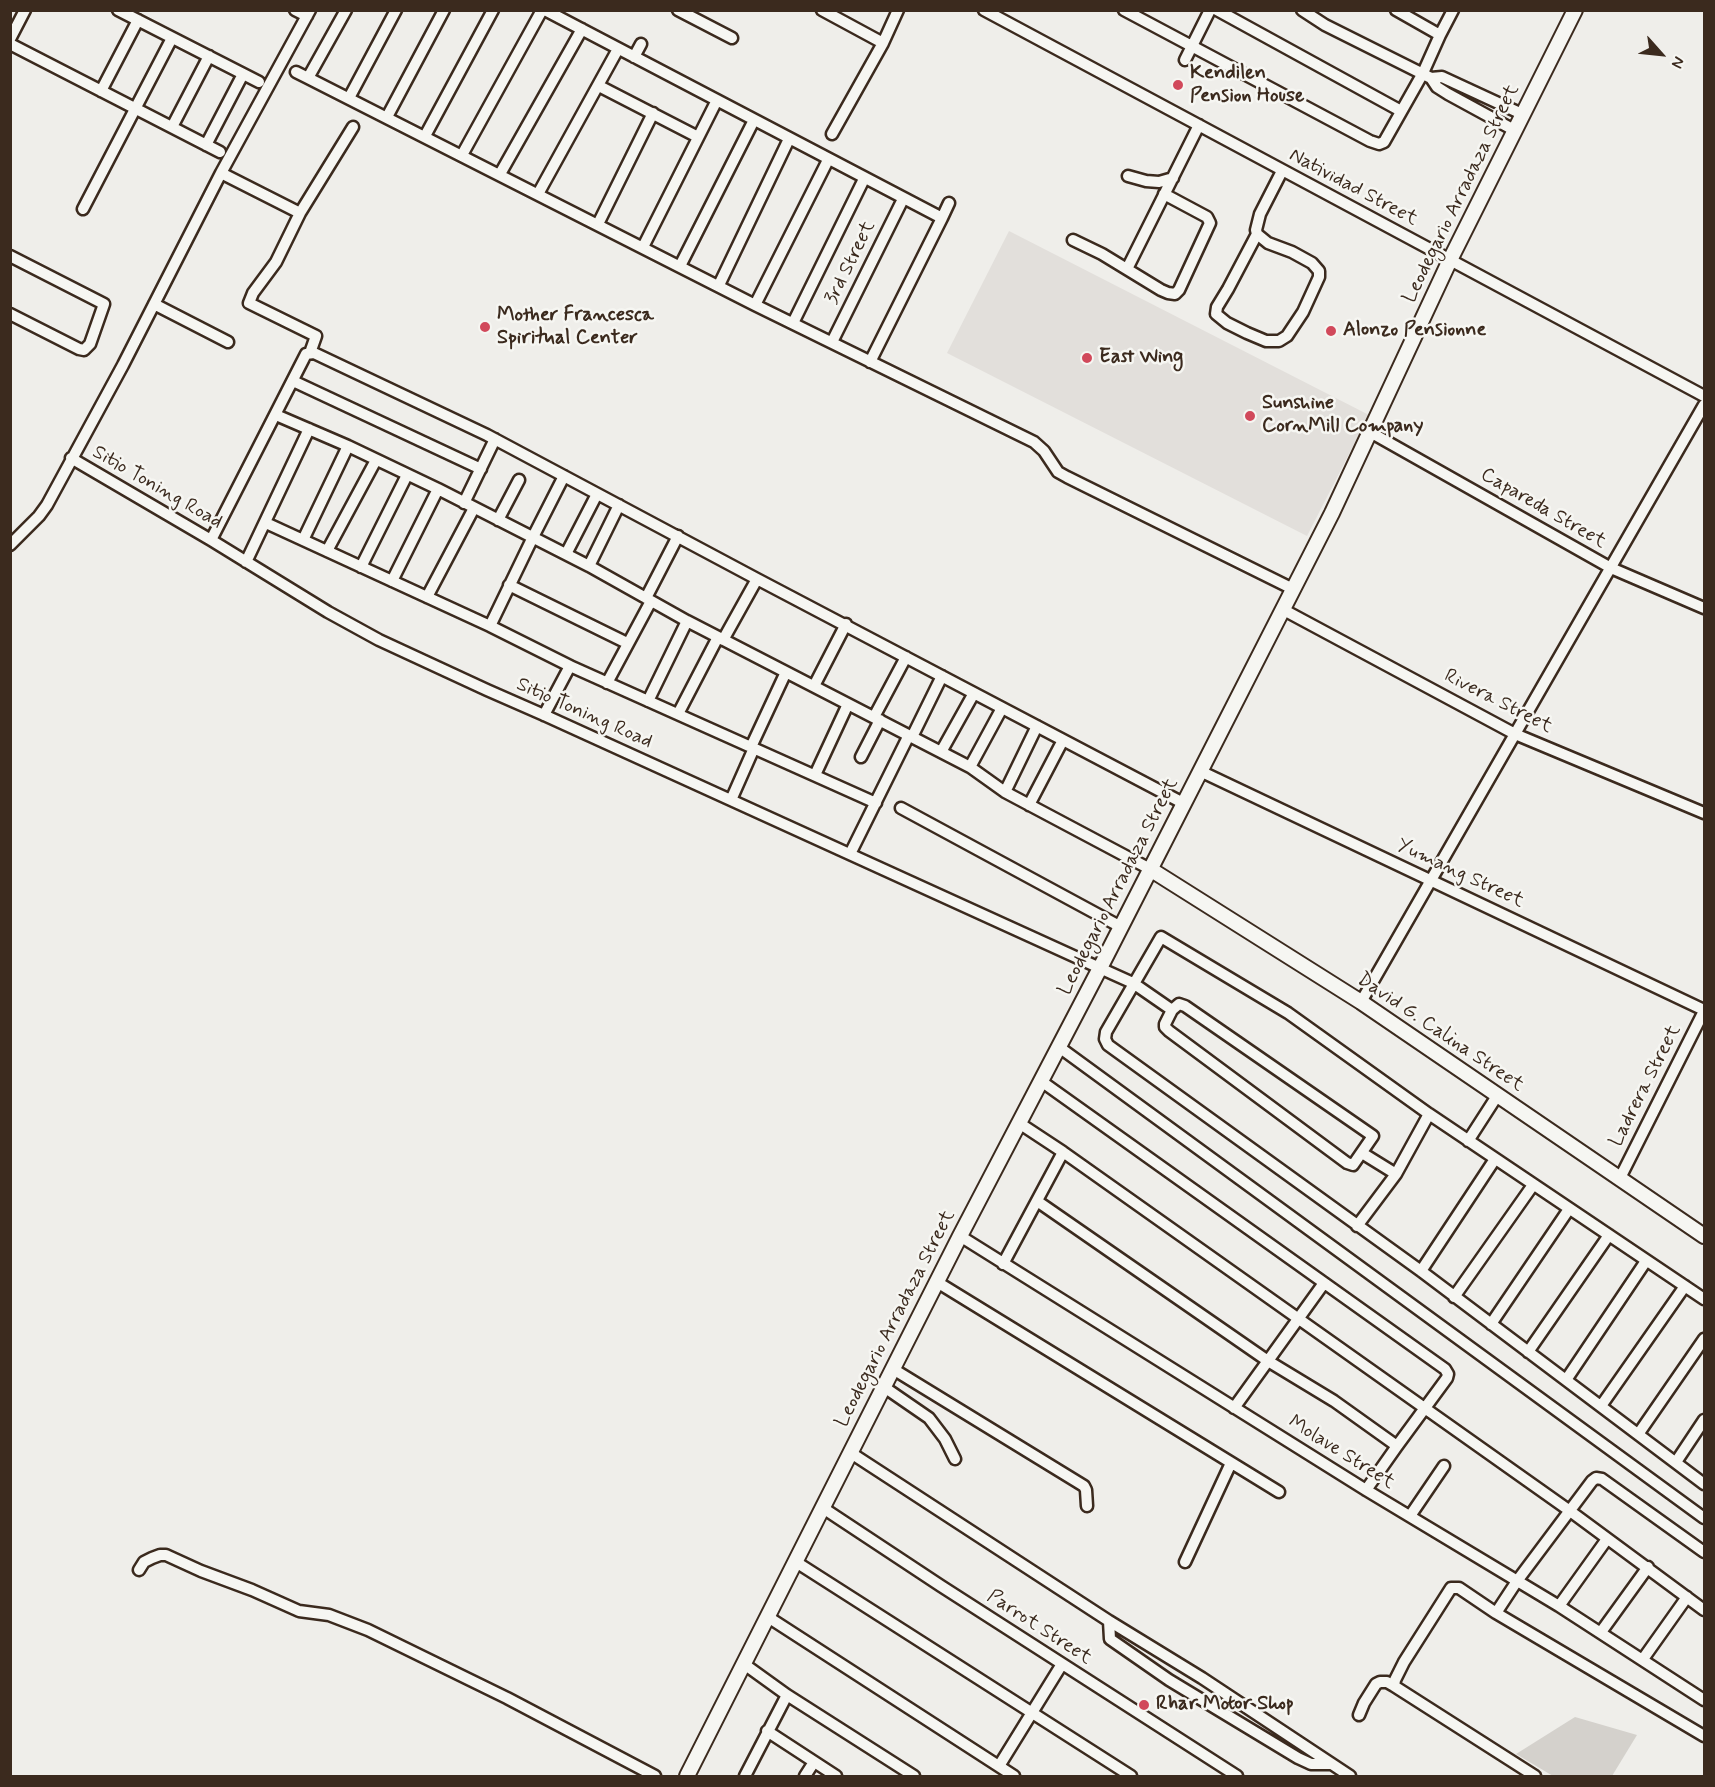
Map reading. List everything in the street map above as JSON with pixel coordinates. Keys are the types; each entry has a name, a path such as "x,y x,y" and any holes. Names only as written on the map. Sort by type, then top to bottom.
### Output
{"street":[{"path":"10,39 25,10"},
{"path":"118,10 259,82"},
{"path":"10,546 47,505 123,365 221,172 308,13 295,10"},
{"path":"308,78 346,10"},
{"path":"348,98 396,10"},
{"path":"387,117 444,10"},
{"path":"425,136 493,10"},
{"path":"462,155 543,10 942,218"},
{"path":"678,10 732,38"},
{"path":"822,10 883,43"},
{"path":"832,134 883,43 898,10"},
{"name":"Natividad Street","path":"984,10 1704,396"},
{"path":"1124,10 1379,144 1384,142 1401,111 1427,76 1440,35 1453,10"},
{"path":"1185,60 1210,10"},
{"path":"1217,10 1401,111"},
{"path":"1302,10 1325,25 1427,76 1437,87 1448,94 1514,130"},
{"path":"1396,10 1440,35"},
{"name":"Leodegario Arradaza Street","path":"687,1776 960,1236 1100,968 1332,513 1450,260 1575,10"},
{"path":"101,91 138,20"},
{"path":"500,174 582,29"},
{"path":"83,209 172,38"},
{"path":"10,44 220,152"},
{"path":"634,57 641,44"},
{"path":"538,194 618,49"},
{"path":"172,127 209,56"},
{"path":"296,72 870,362 1034,442 1044,451 1058,472 1293,589"},
{"path":"206,145 243,74"},
{"path":"1427,76 1442,77 1522,114"},
{"path":"599,86 698,137"},
{"path":"643,247 717,100"},
{"path":"598,224 653,113"},
{"path":"680,266 754,120"},
{"path":"1127,269 1199,125"},
{"path":"211,540 304,358 310,353 315,336 249,303 253,293 276,262 300,213 353,127"},
{"path":"719,285 789,139"},
{"path":"755,304 828,160"},
{"path":"1257,234 1268,243 1312,263 1319,271 1319,277 1303,312 1287,336 1279,341 1266,341 1227,323 1216,315 1216,307 1257,234 1260,214 1282,171"},
{"path":"221,172 300,213"},
{"path":"1128,176 1159,182 1173,178"},
{"path":"793,323 864,179"},
{"path":"1073,240 1102,254 1168,293 1175,294 1179,290 1210,223 1207,217 1164,194"},
{"name":"3rd Street","path":"832,342 903,198"},
{"path":"870,362 949,203"},
{"path":"10,314 84,350 90,344 104,303 11,259"},
{"path":"154,304 228,342"},
{"path":"310,353 495,439 1183,803"},
{"path":"293,381 481,469"},
{"path":"1361,1002 1704,405"},
{"path":"276,415 438,489 566,554 687,621 970,767 1005,792 1150,869"},
{"path":"246,562 309,429"},
{"name":"Capareda Street","path":"1370,432 1611,568 1704,608"},
{"path":"427,597 469,505 481,469 495,439"},
{"path":"303,540 348,446"},
{"name":"Sitio Toning Road","path":"71,458 379,640 1133,983 1172,1010"},
{"path":"327,551 376,460"},
{"path":"361,567 407,475"},
{"path":"490,626 564,476"},
{"path":"498,520 519,480"},
{"path":"392,581 438,489"},
{"path":"566,554 597,494"},
{"path":"589,566 619,505"},
{"path":"266,523 490,626 570,666 876,803"},
{"path":"607,682 678,536"},
{"path":"678,714 757,579"},
{"path":"510,585 627,643"},
{"name":"Rivera Street","path":"1282,609 1515,734 1704,813"},
{"path":"648,700 687,621"},
{"path":"814,686 846,624"},
{"path":"861,757 906,657"},
{"path":"544,715 570,666"},
{"path":"731,800 786,672"},
{"path":"850,854 942,676"},
{"path":"941,752 974,693"},
{"path":"815,776 848,704"},
{"path":"970,767 1002,708"},
{"path":"1005,792 1036,726"},
{"path":"1029,805 1063,740"},
{"name":"Yumang Street","path":"1200,771 1704,1010"},
{"path":"900,808 1120,927"},
{"name":"David G. Calina Street","path":"1150,869 1361,1002 1704,1236"},
{"path":"1704,1299 1429,1114 1288,1013 1161,937 1106,1032 1105,1039 1108,1045 1421,1271 1704,1484"},
{"path":"1179,1005 1185,1006 1373,1136 1353,1165 1165,1027 1172,1010 1179,1005"},
{"name":"Ladrera Street","path":"1620,1178 1704,1010"},
{"path":"1059,1047 1704,1518"},
{"path":"1041,1081 1445,1369 1448,1374 1447,1378 1366,1490"},
{"path":"1466,1139 1495,1094"},
{"path":"1357,1226 1396,1174 1429,1114"},
{"path":"1019,1123 1570,1511 1704,1610"},
{"path":"1003,1264 1063,1152"},
{"path":"1362,1153 1396,1174"},
{"path":"1421,1271 1495,1159"},
{"path":"1454,1297 1533,1185"},
{"path":"1037,1201 1268,1361 1334,1401 1397,1446"},
{"path":"1491,1324 1569,1209"},
{"path":"1528,1352 1609,1235"},
{"name":"Molave Street","path":"960,1236 1366,1490 1601,1632 1704,1700"},
{"path":"1566,1380 1646,1261"},
{"path":"937,1282 1279,1492"},
{"path":"1234,1408 1324,1283"},
{"path":"1601,1406 1685,1286"},
{"path":"1638,1433 1704,1339"},
{"path":"893,1369 1084,1486 1087,1506"},
{"path":"884,1387 930,1418 945,1438 955,1459"},
{"path":"1676,1462 1704,1420"},
{"path":"851,1453 1064,1590 1108,1621 1202,1678 1350,1776"},
{"path":"1185,1562 1231,1463"},
{"path":"1410,1516 1444,1466"},
{"path":"1496,1613 1517,1581 1592,1481 1599,1478 1704,1552"},
{"name":"Parrot Street","path":"823,1508 1237,1776"},
{"path":"1559,1606 1607,1539"},
{"path":"139,1570 144,1562 160,1555 166,1556 298,1611 329,1615 368,1630 507,1698 655,1776"},
{"path":"796,1562 1131,1776"},
{"path":"1601,1632 1648,1567"},
{"path":"1394,1686 1404,1662 1451,1588 1459,1588 1496,1613 1704,1736"},
{"path":"1643,1659 1687,1597"},
{"path":"768,1617 1014,1776"},
{"path":"1108,1621 1110,1639 1169,1680 1298,1758 1311,1764 1331,1764"},
{"path":"1129,1653 1147,1644"},
{"path":"744,1664 787,1695 914,1776"},
{"path":"999,1766 1062,1664"},
{"path":"1169,1680 1202,1678"},
{"path":"1359,1715 1376,1684 1387,1682 1535,1776"},
{"path":"745,1776 787,1695"},
{"path":"767,1731 836,1776"},
{"path":"1311,1750 1314,1763"},
{"path":"805,1776 814,1762"}],"shaded area":[{"path":"1009,231 1369,415 1307,536 947,353"},
{"path":"1575,1717 1637,1735 1612,1776 1553,1776 1516,1754"}],"place":[{"name":"Kendilen Pension House","path":"1178,85"},
{"name":"Mother Francesca Spiritual Center","path":"485,327"},
{"name":"Alonzo Pensionne","path":"1331,331"},
{"name":"East Wing","path":"1087,358"},
{"name":"Sunshine CornMill Company","path":"1250,416"},
{"name":"Rhar Motor Shop","path":"1144,1705"}]}
